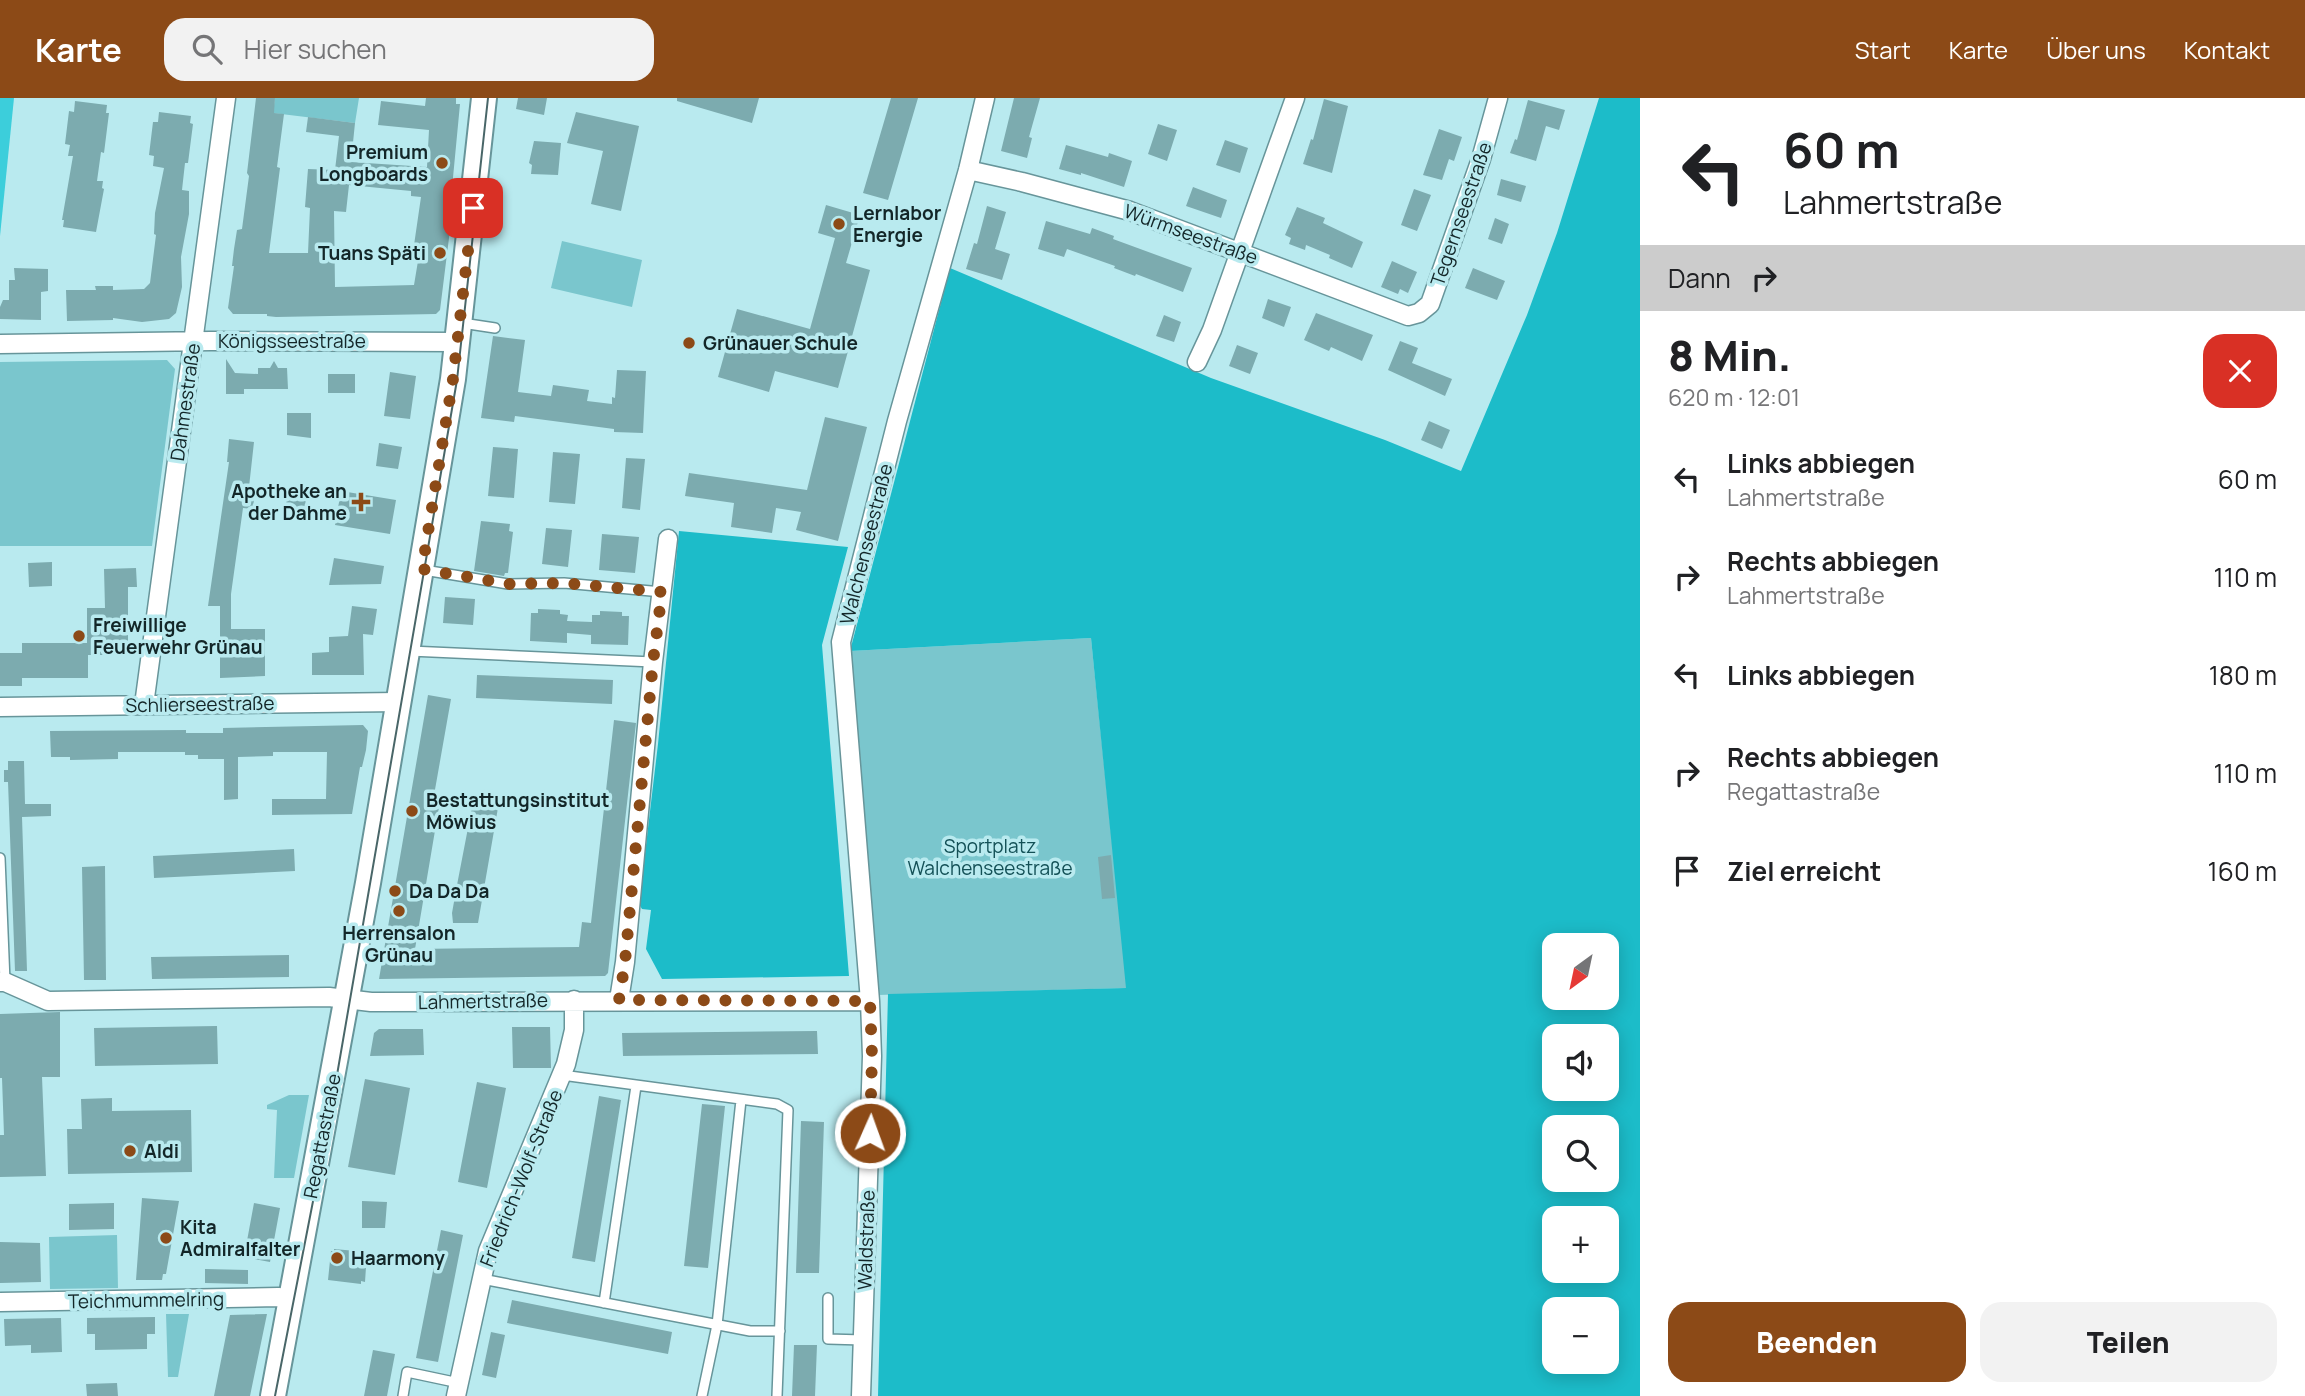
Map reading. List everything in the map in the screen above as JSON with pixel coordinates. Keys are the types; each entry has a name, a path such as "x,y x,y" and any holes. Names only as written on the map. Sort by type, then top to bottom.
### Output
{"main road":[{"name":"Regattastraße","path":"273,1396 347,999 422,569 459,333 484,98"}],"street":[{"name":"Dahmestraße","path":"144,705 226,98"},
{"name":"Walchenseestraße","path":"870,1001 841,642 897,421 968,170 985,98"},
{"path":"1197,362 1212,330 1295,98"},
{"name":"Tegernseestraße","path":"1408,316 1419,313 1430,304 1481,159 1498,98"},
{"name":"Würmseestraße","path":"968,170 1130,211 1408,316"},
{"name":"Königsseestraße","path":"0,344 459,333"},
{"path":"619,1000 626,954 653,662 668,538"},
{"name":"Schlierseestraße","path":"0,707 399,702"},
{"path":"2,982 48,1001 329,997 347,999"},
{"name":"Lahmertstraße","path":"347,999 371,1002 870,1001"},
{"name":"Friedrich-Wolf-Straße","path":"457,1390 493,1238 562,1075 574,1030 574,1000"},
{"name":"Waldstraße","path":"860,1396 872,1056 870,1001"},
{"name":"Teichmummelring","path":"0,1302 278,1297 292,1299"}],"lane":[{"path":"459,333 495,328"},
{"path":"422,569 508,584 564,583 662,592"},
{"path":"408,651 653,662"},
{"path":"0,858 2,982"},
{"path":"562,1075 777,1104 788,1110 777,1396"},
{"path":"604,1303 636,1086"},
{"path":"702,1396 717,1325 741,1100"},
{"path":"482,1279 750,1331 780,1331"},
{"path":"828,1298 828,1339 863,1340"},
{"path":"403,1396 407,1372 457,1390"}],"green space":[{"path":"275,98 359,98 355,123 273,113"},
{"path":"562,241 642,260 632,307 551,288"},
{"path":"167,360 175,369 152,546 0,546 0,362"},
{"name":"Sportplatz Walchenseestraße","path":"1091,638 1127,988 878,995 850,651"},
{"path":"289,1095 309,1095 294,1178 274,1178 277,1110 267,1109 267,1105"},
{"path":"117,1235 118,1288 50,1289 49,1237"},
{"path":"166,1314 189,1314 178,1377 168,1377"}],"shaded area":[{"path":"0,98 14,98 0,236"},
{"path":"1599,98 1640,98 1640,1396 878,1396 888,994 1126,988 1091,638 850,651 950,268 1211,378 1385,440 1461,471 1527,315 1557,233"},
{"path":"679,531 848,547 822,645 849,976 662,979 646,949 651,910 642,909 639,904"}],"building":[{"path":"256,98 275,98 274,113 284,114 269,253 308,253 310,208 305,207 308,169 335,170 339,136 306,132 308,117 355,123 351,162 427,167 429,130 378,125 381,101 425,106 426,98 456,98 456,104 460,104 450,230 440,310 436,314 276,317 267,314 233,314 228,308 232,266 237,230 242,229 249,176 247,173","holes":["349,185 411,191 411,196 421,197 413,252 416,253 415,260 418,261 414,285 335,287 334,211 346,212"]},
{"path":"518,98 547,98 544,115 516,109"},
{"path":"677,98 759,98 752,123 677,101"},
{"path":"891,98 918,98 888,200 863,193"},
{"path":"1014,98 1040,98 1029,137 1032,138 1027,158 1001,151"},
{"path":"1324,99 1348,106 1332,173 1303,164 1311,139 1313,140"},
{"path":"1528,100 1565,110 1559,130 1546,126 1536,161 1510,153 1515,139 1517,140"},
{"path":"75,101 107,105 106,113 109,113 97,181 103,181 104,189 96,232 63,227 73,156 68,156 70,145 65,144 69,111 74,112"},
{"path":"159,112 191,116 190,123 193,124 182,190 189,191 189,214 181,257 182,287 176,313 169,319 142,322 113,318 67,321 66,290 96,290 95,286 113,286 113,290 144,289 150,283 156,235 155,213 164,168 153,166 154,156 149,155 153,122 158,122"},
{"path":"576,112 639,126 621,211 591,204 603,151 567,143"},
{"path":"1158,124 1177,130 1167,161 1148,154"},
{"path":"1439,129 1462,137 1454,161 1449,159 1442,180 1423,175"},
{"path":"1225,140 1248,148 1240,173 1216,165"},
{"path":"534,141 561,143 558,175 531,174 532,165 529,163"},
{"path":"1066,145 1108,157 1109,153 1132,161 1124,187 1059,169"},
{"path":"1501,179 1526,186 1521,202 1497,195"},
{"path":"1193,187 1227,200 1221,218 1186,206"},
{"path":"1414,189 1431,195 1417,231 1401,225"},
{"path":"826,205 860,215 846,263 870,270 838,388 775,371 769,392 718,377 737,309 810,329 835,238 818,233"},
{"path":"987,206 1006,212 995,249 1010,254 1002,280 966,269 974,243 977,244"},
{"path":"1297,207 1325,218 1323,223 1363,242 1352,268 1306,245 1305,250 1289,244 1291,238 1285,235"},
{"path":"1495,218 1509,224 1502,244 1488,239"},
{"path":"1046,221 1090,234 1092,228 1114,236 1113,239 1192,268 1183,292 1067,249 1064,257 1038,249"},
{"path":"1392,261 1417,272 1408,293 1400,289 1398,294 1381,287"},
{"path":"14,268 48,269 48,291 41,292 41,320 0,319 3,300 9,300 9,280 15,280"},
{"path":"1473,268 1505,281 1497,300 1465,288"},
{"path":"1268,299 1291,307 1284,327 1262,318"},
{"path":"1316,313 1373,335 1362,361 1331,347 1329,351 1304,340"},
{"path":"1164,315 1181,322 1174,342 1156,336"},
{"path":"493,336 525,340 518,392 551,396 553,385 589,390 587,401 612,404 617,370 646,371 643,433 614,432 614,429 515,416 514,422 481,418"},
{"path":"1400,341 1418,348 1412,363 1452,379 1445,396 1388,370"},
{"path":"1237,345 1258,353 1250,374 1229,366"},
{"path":"226,359 235,373 258,374 258,368 270,368 274,361 278,368 287,368 288,389 244,389 244,394 226,394"},
{"path":"390,372 416,376 410,419 384,416"},
{"path":"328,374 355,374 355,393 328,393"},
{"path":"287,413 311,413 311,438 287,435"},
{"path":"825,417 867,427 838,541 796,530 801,512 776,508 772,533 731,527 734,503 685,496 689,473 807,490"},
{"path":"1429,421 1450,430 1442,449 1421,440"},
{"path":"229,439 254,442 249,487 255,488 253,509 243,508 231,594 231,629 265,629 265,676 220,678 220,606 208,606 229,462"},
{"path":"379,443 402,447 398,469 376,466"},
{"path":"493,447 518,449 514,498 488,496"},
{"path":"553,452 580,454 575,504 549,502"},
{"path":"626,458 645,459 640,510 622,508"},
{"path":"341,491 396,500 390,534 335,525"},
{"path":"287,496 306,499 303,518 285,516"},
{"path":"481,521 510,524 509,531 513,532 508,573 504,576 474,571"},
{"path":"546,528 572,530 568,567 542,564"},
{"path":"602,534 639,537 635,573 599,570"},
{"path":"334,558 384,566 381,584 329,585"},
{"path":"52,562 52,586 29,587 28,563"},
{"path":"136,568 137,587 128,587 128,655 88,655 88,678 22,678 22,686 0,686 0,653 22,653 22,643 87,643 87,608 105,608 104,569"},
{"path":"445,597 475,599 473,625 443,623"},
{"path":"352,606 377,609 373,635 363,634 364,675 312,675 312,653 329,652 329,637 348,636"},
{"path":"538,609 560,610 560,614 568,615 567,621 592,622 592,615 600,615 600,611 622,612 622,616 629,616 628,645 591,644 591,635 567,633 567,643 530,641 531,613 538,613"},
{"path":"477,675 613,680 612,704 476,698"},
{"path":"428,695 451,699 433,801 440,801 415,949 579,947 582,922 591,923 614,720 636,723 608,973 605,976 379,979"},
{"path":"363,725 368,731 366,750 360,767 352,814 272,815 272,799 326,799 327,752 273,752 273,756 238,757 238,799 224,800 224,759 198,759 198,755 185,755 185,752 118,752 118,759 70,760 70,757 51,757 50,731 186,730 186,733 223,733 223,728"},
{"path":"8,761 24,761 25,804 51,804 51,816 22,817 27,971 15,971 8,782 4,782 4,770 8,770"},
{"path":"473,802 499,802 478,923 453,923 452,913"},
{"path":"294,849 295,871 154,878 153,856"},
{"path":"1111,855 1115,898 1102,899 1098,857"},
{"path":"105,866 106,980 84,980 82,867"},
{"path":"289,955 289,977 152,979 151,957"},
{"path":"60,1012 60,1077 42,1077 46,1176 0,1177 0,1135 4,1135 0,1078 0,1014"},
{"path":"217,1026 218,1064 95,1066 94,1028"},
{"path":"512,1027 550,1027 551,1068 513,1068"},
{"path":"379,1029 423,1029 424,1055 370,1056 374,1033"},
{"path":"817,1031 818,1054 623,1056 622,1033"},
{"path":"365,1079 410,1088 395,1175 348,1167"},
{"path":"477,1082 506,1088 487,1188 458,1182"},
{"path":"599,1096 621,1100 595,1262 572,1258"},
{"name":"Aldi","path":"112,1098 112,1111 191,1110 192,1172 68,1174 67,1129 82,1129 81,1099"},
{"path":"702,1104 725,1106 708,1268 684,1266"},
{"path":"801,1121 824,1122 819,1273 796,1273"},
{"path":"142,1198 179,1201 166,1274 163,1274 162,1280 136,1280"},
{"path":"362,1201 387,1202 385,1228 362,1228"},
{"path":"114,1203 114,1229 69,1230 69,1204"},
{"path":"254,1203 280,1208 270,1262 244,1257"},
{"path":"441,1230 463,1235 438,1362 416,1358"},
{"path":"0,1242 40,1243 41,1282 0,1283"},
{"path":"331,1251 367,1252 365,1282 361,1281 361,1284 328,1280"},
{"path":"205,1269 248,1270 248,1284 205,1283"},
{"path":"512,1300 672,1332 668,1354 507,1323"},
{"path":"267,1314 250,1396 214,1396 230,1315"},
{"path":"155,1317 155,1334 147,1334 147,1349 95,1350 95,1334 87,1334 87,1318"},
{"path":"61,1318 62,1352 31,1353 31,1345 5,1346 4,1319"},
{"path":"491,1332 505,1335 496,1378 482,1375"},
{"path":"794,1345 817,1345 815,1396 792,1396"},
{"path":"373,1350 395,1354 387,1396 364,1396"},
{"path":"117,1383 118,1396 87,1396 86,1384"}],"tram line":[{"path":"275,1396 332,1104 457,380 488,98"}],"place":[{"name":"Premium Longboards","path":"442,163"},
{"name":"Lernlabor Energie","path":"839,224"},
{"name":"Tuans Späti","path":"440,253"},
{"name":"Grünauer Schule","path":"689,343"},
{"name":"Apotheke an der Dahme","path":"361,502"},
{"name":"Freiwillige Feuerwehr Grünau","path":"79,636"},
{"name":"Bestattungsinstitut Möwius","path":"412,811"},
{"name":"Da Da Da","path":"395,891"},
{"name":"Herrensalon Grünau","path":"399,911"},
{"name":"Aldi","path":"130,1151"},
{"name":"Kita Admiralfalter","path":"166,1238"},
{"name":"Haarmony","path":"337,1258"}],"route":[{"path":"473,208 453,379 422,569 508,584 564,583 662,592 619,1000 870,1001 870,1133"}]}
